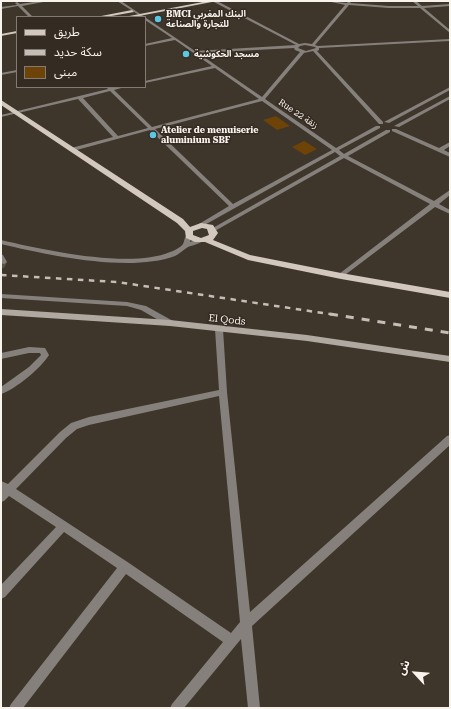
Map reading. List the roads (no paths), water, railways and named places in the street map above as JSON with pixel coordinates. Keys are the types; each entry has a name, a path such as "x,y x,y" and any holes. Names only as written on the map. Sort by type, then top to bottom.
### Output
{"main road":[{"path":"104,16 187,1"},
{"path":"143,16 215,1"},
{"path":"1,35 16,32"},
{"path":"1,40 16,37"},
{"path":"1,102 180,221 227,248 248,256 342,276 450,295"},
{"path":"194,229 208,236"}],"street":[{"path":"15,1 30,16"},
{"path":"1,8 47,1"},
{"name":"Rue 22 زنقة","path":"119,1 143,16"},
{"path":"215,1 297,46 302,52"},
{"path":"329,1 422,8 450,5"},
{"path":"414,1 450,32"},
{"path":"194,52 313,45 349,3"},
{"name":"Rue 22 زنقة","path":"146,18 344,156 450,212"},
{"path":"146,45 175,39"},
{"path":"73,149 262,100 302,52 317,49 450,40"},
{"path":"313,45 382,124 450,155"},
{"path":"146,82 215,67"},
{"path":"1,74 16,71"},
{"path":"1,116 109,88 233,207"},
{"path":"185,246 194,229 382,124 450,88"},
{"path":"79,97 116,137"},
{"path":"1,242 44,252 108,259 146,259 170,255 185,246 208,236 344,156 450,97"},
{"path":"382,124 393,129"},
{"path":"440,150 450,144"},
{"path":"342,276 450,192"},
{"path":"1,296 127,304 143,308 170,323"},
{"name":"El Qods","path":"2,313 170,323 307,338 450,359"},
{"path":"219,329 223,392 254,708"},
{"path":"1,356 34,349 42,350 45,355 42,360 15,382 1,391"},
{"path":"223,392 89,421 74,426 4,491 63,526 232,641"},
{"path":"176,708 246,624 450,439"},
{"path":"1,593 63,526"},
{"path":"15,708 125,567"}],"tunnel":[{"path":"1,267 4,262"}],"railway":[{"path":"1,275 117,282 336,315"},
{"path":"330,314 450,333"}],"place":[{"name":"BMCI البنك المغربي للتجارة والصناعة","path":"158,19"},
{"name":"مسجد الحكوشية","path":"186,54"},
{"name":"Atelier de menuiserie aluminium SBF","path":"153,135"}]}
